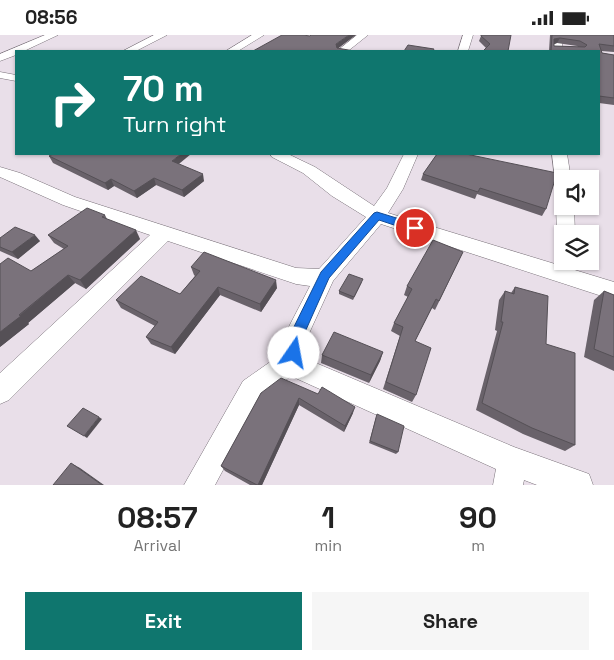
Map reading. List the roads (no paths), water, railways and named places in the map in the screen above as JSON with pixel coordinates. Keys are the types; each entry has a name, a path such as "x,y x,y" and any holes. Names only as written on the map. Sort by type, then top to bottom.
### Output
{"street":[{"path":"0,58 16,49 53,35"},
{"path":"130,50 162,35"},
{"path":"233,50 259,35"},
{"path":"343,50 363,35"},
{"path":"463,50 468,35"},
{"path":"557,35 557,50 570,50"},
{"path":"0,75 15,78"},
{"path":"279,155 309,170 338,192 377,216 554,266"},
{"path":"199,485 252,390 289,363 294,353 294,341 325,276 377,216 395,189 411,155"},
{"path":"559,155 562,170"},
{"path":"0,172 14,176 69,201 296,276 311,278 325,276"},
{"path":"0,391 165,232"},
{"path":"567,270 614,291"},
{"path":"289,363 510,473 578,485"}]}
